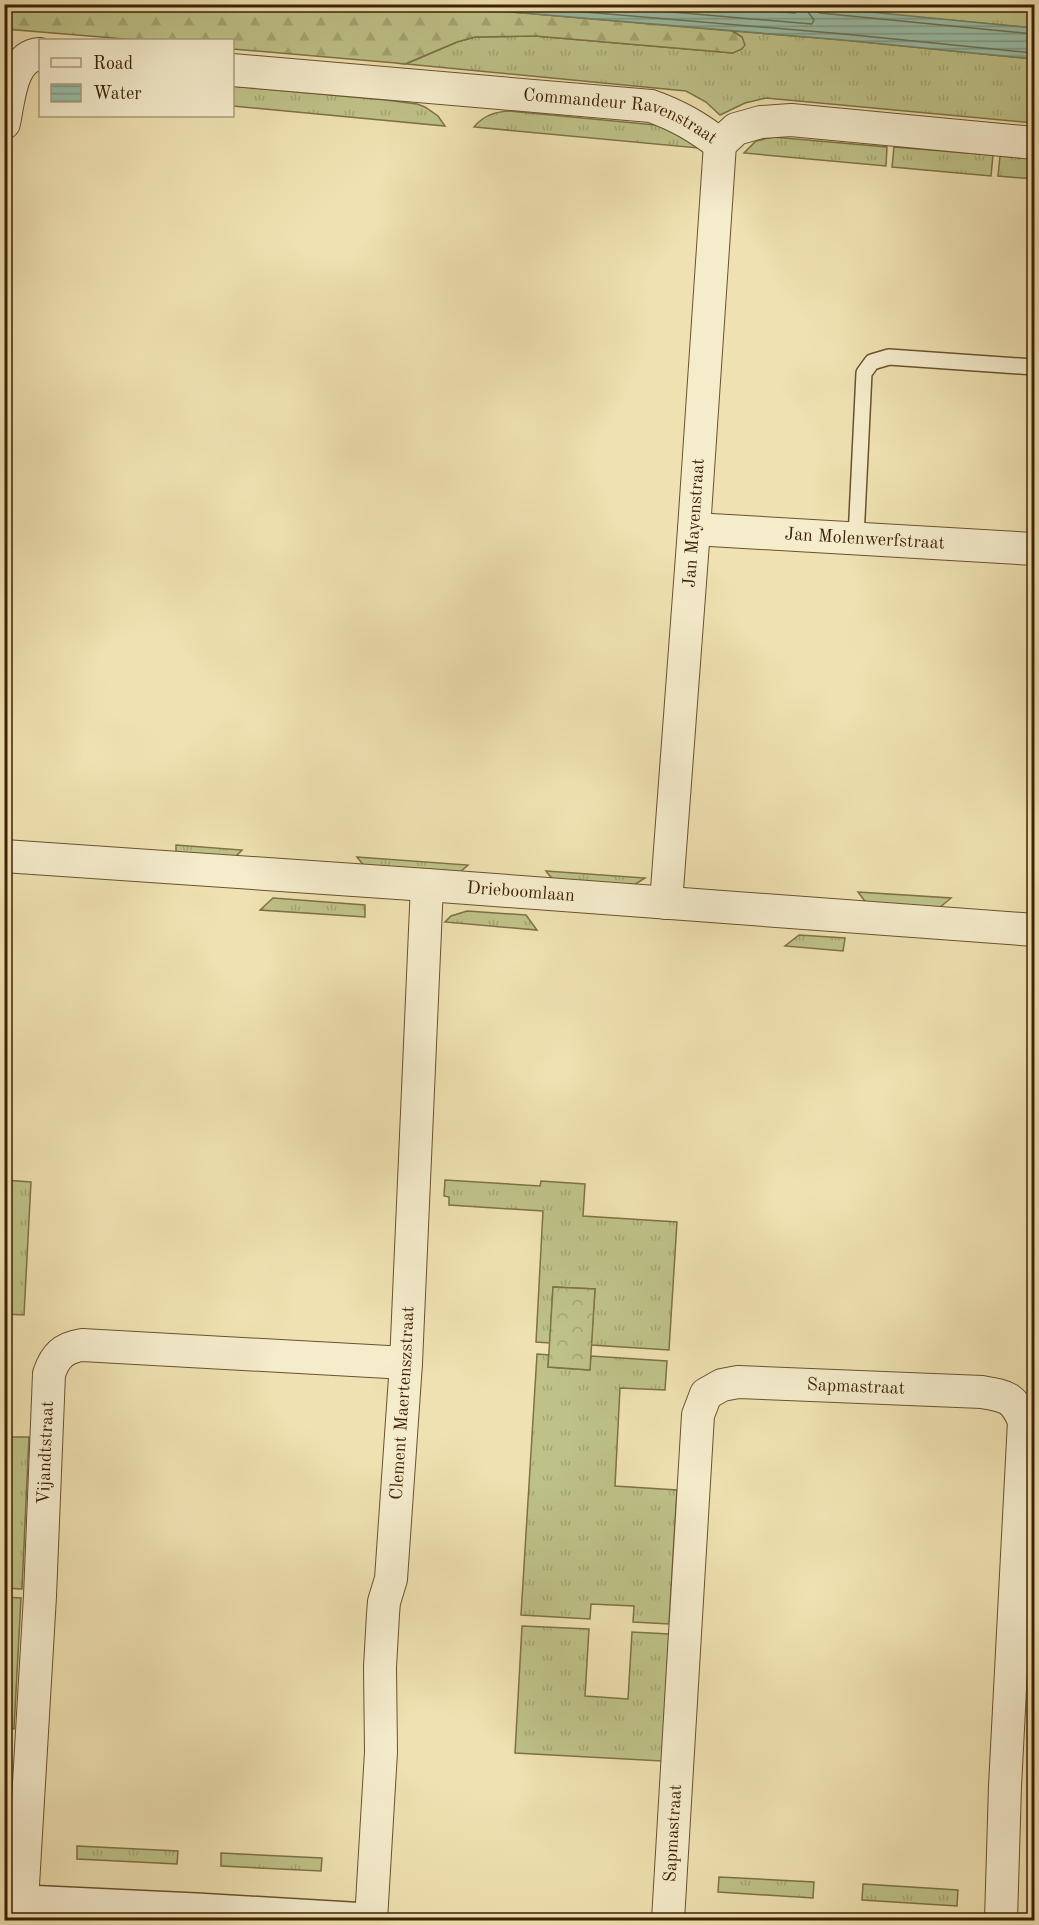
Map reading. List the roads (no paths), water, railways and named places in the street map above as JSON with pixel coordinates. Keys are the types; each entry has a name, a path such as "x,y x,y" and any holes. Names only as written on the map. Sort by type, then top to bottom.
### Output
{"street":[{"path":"4,123 12,84 23,61 32,55 39,54"},
{"name":"Commandeur Ravenstraat","path":"234,70 651,106 695,125 720,144 736,129 761,122 791,120 1035,143"},
{"name":"Jan Mayenstraat","path":"666,903 720,144"},
{"name":"Jan Molenwerfstraat","path":"694,529 1035,549"},
{"name":"Drieboomlaan","path":"4,856 1035,930"},
{"name":"Clement Maertenszstraat","path":"369,1920 381,1752 380,1666 383,1614 384,1602 392,1579 406,1363 426,885"},
{"name":"Vijandtstraat","path":"13,1902 39,1607 49,1374 54,1360 71,1347 82,1345 406,1363"},
{"name":"Sapmastraat","path":"668,1920 698,1415 706,1394 722,1385 738,1382 982,1392 1003,1396 1013,1401 1018,1407 1024,1421 1005,1786 1001,1920"},
{"path":"13,1902 62,1913 196,1910 369,1920"}],"lane":[{"path":"856,538 864,373 872,362 889,357 1035,367"}],"water":[{"path":"788,4 1034,28 1034,59 843,40 428,5"}]}
